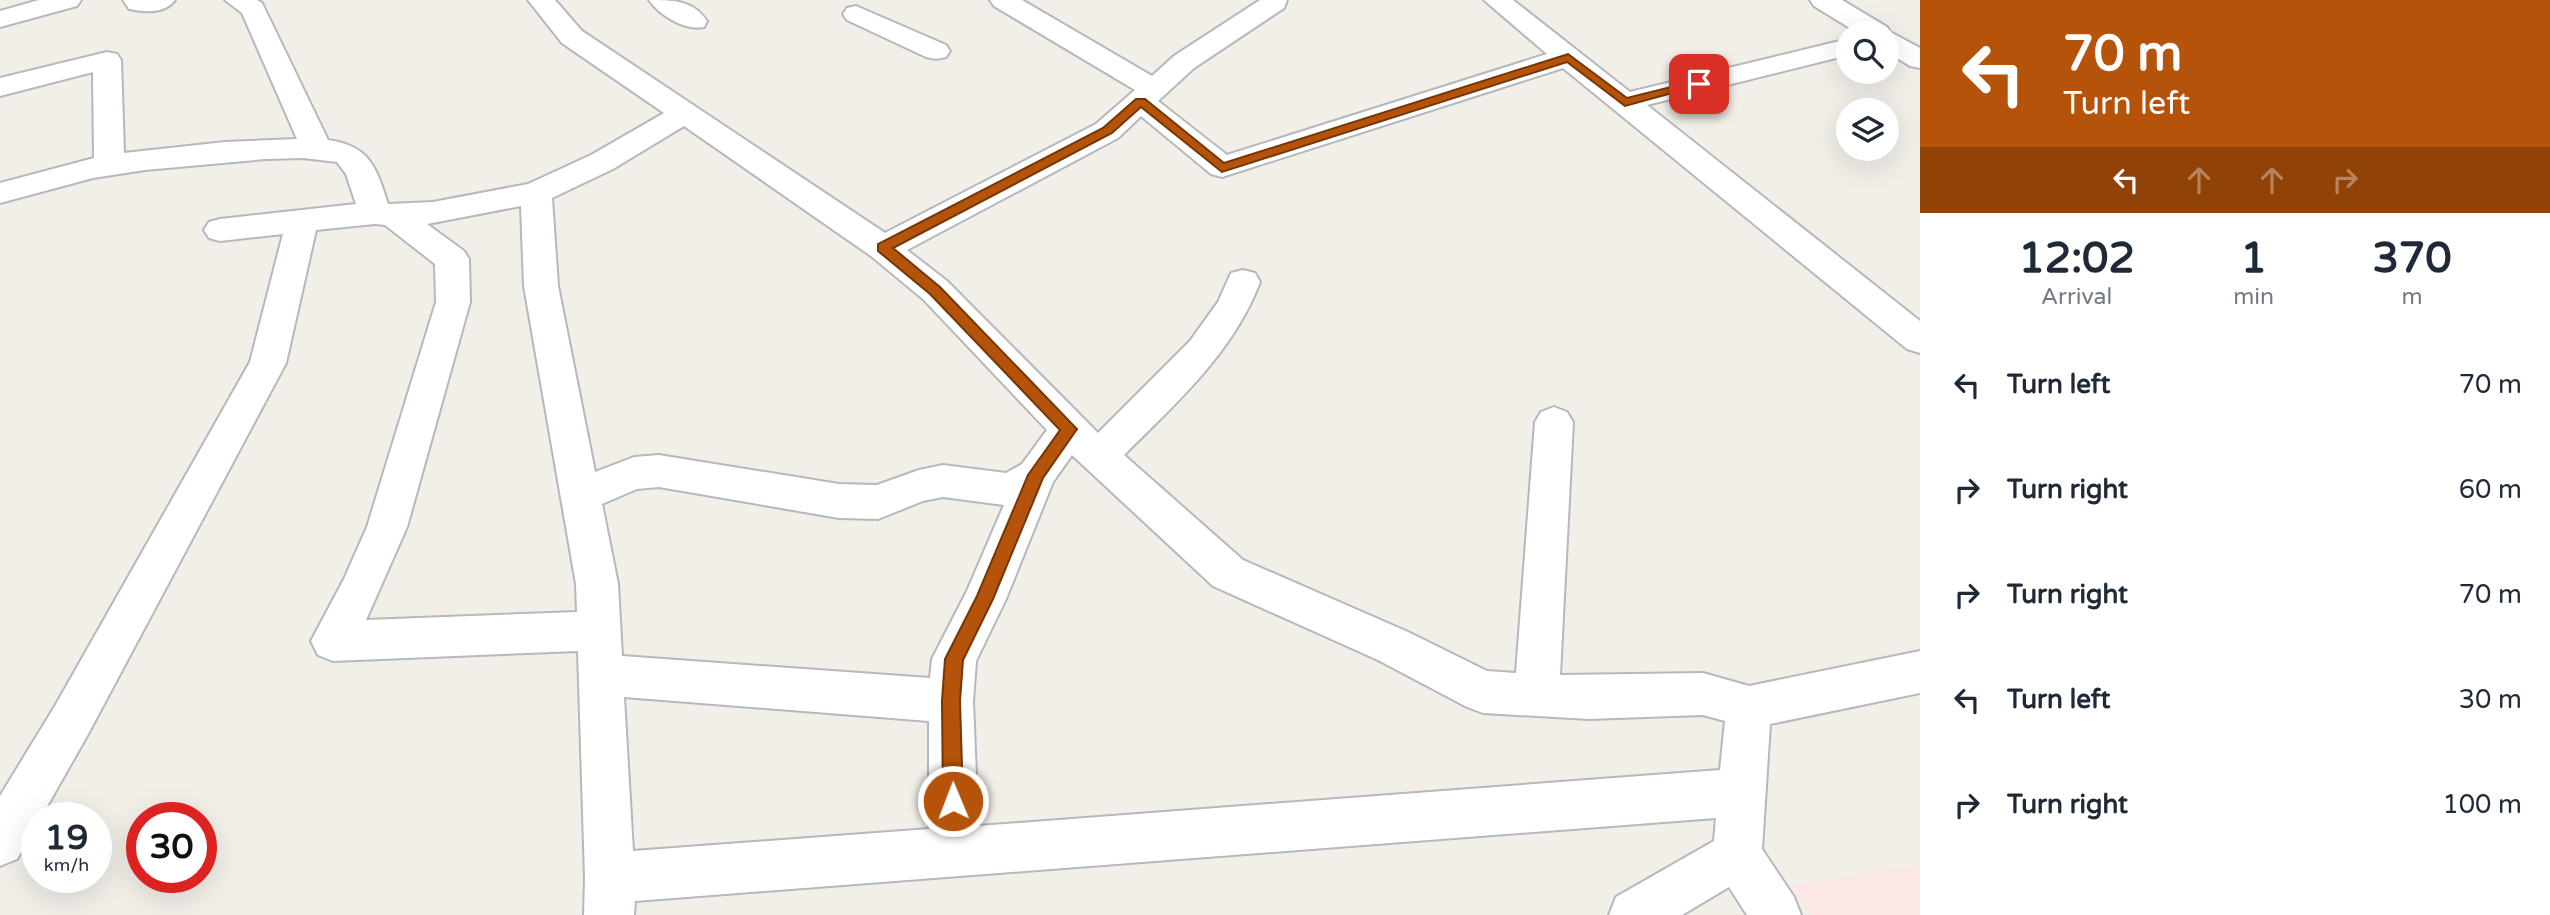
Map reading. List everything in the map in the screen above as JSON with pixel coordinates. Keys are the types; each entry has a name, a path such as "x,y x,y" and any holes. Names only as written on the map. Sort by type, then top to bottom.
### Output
{"street":[{"path":"0,19 68,0"},
{"path":"136,0 138,3 149,4 162,0"},
{"path":"238,0 253,9 317,149"},
{"path":"541,0 572,37 883,248 935,290 1069,429 1228,573 1393,646 1483,692 1588,698 1703,694 1749,708 1920,672"},
{"path":"662,0 694,21"},
{"path":"877,0 856,14 936,51"},
{"path":"1497,0 1625,103 1912,325"},
{"path":"1823,0 1857,21"},
{"path":"883,248 1107,131 1184,61 1275,2"},
{"path":"1018,3 1147,95 1222,167 1568,57"},
{"path":"1899,47 1920,60"},
{"path":"1625,103 1836,50"},
{"path":"0,87 107,60 109,166"},
{"path":"219,230 433,213 536,193 602,162 685,113"},
{"path":"0,193 109,166 231,150 317,149 346,154 356,163 384,215 452,259 453,302 387,527 361,588 333,641 600,631"},
{"path":"536,193 541,286 597,584 609,897 954,851 1742,792"},
{"path":"0,842 78,709 268,363 302,222"},
{"path":"1099,456 1215,337 1239,298 1243,282"},
{"path":"1538,695 1554,422"},
{"path":"954,851 951,701 954,659 985,599 1036,475 1069,429"},
{"path":"581,495 634,473 659,471 839,501 878,502 919,486 943,481 1011,489 1036,475"},
{"path":"602,675 951,701"},
{"path":"1749,708 1737,855 1776,915"},
{"path":"1634,915 1737,855"}],"shaded area":[{"path":"1920,865 1920,915 1809,915 1790,886"}],"route":[{"path":"953,801 951,701 954,659 985,599 1036,475 1056,443 1069,429 935,290 883,248 1107,131 1140,101 1222,167 1568,57 1625,103 1699,84"}]}
